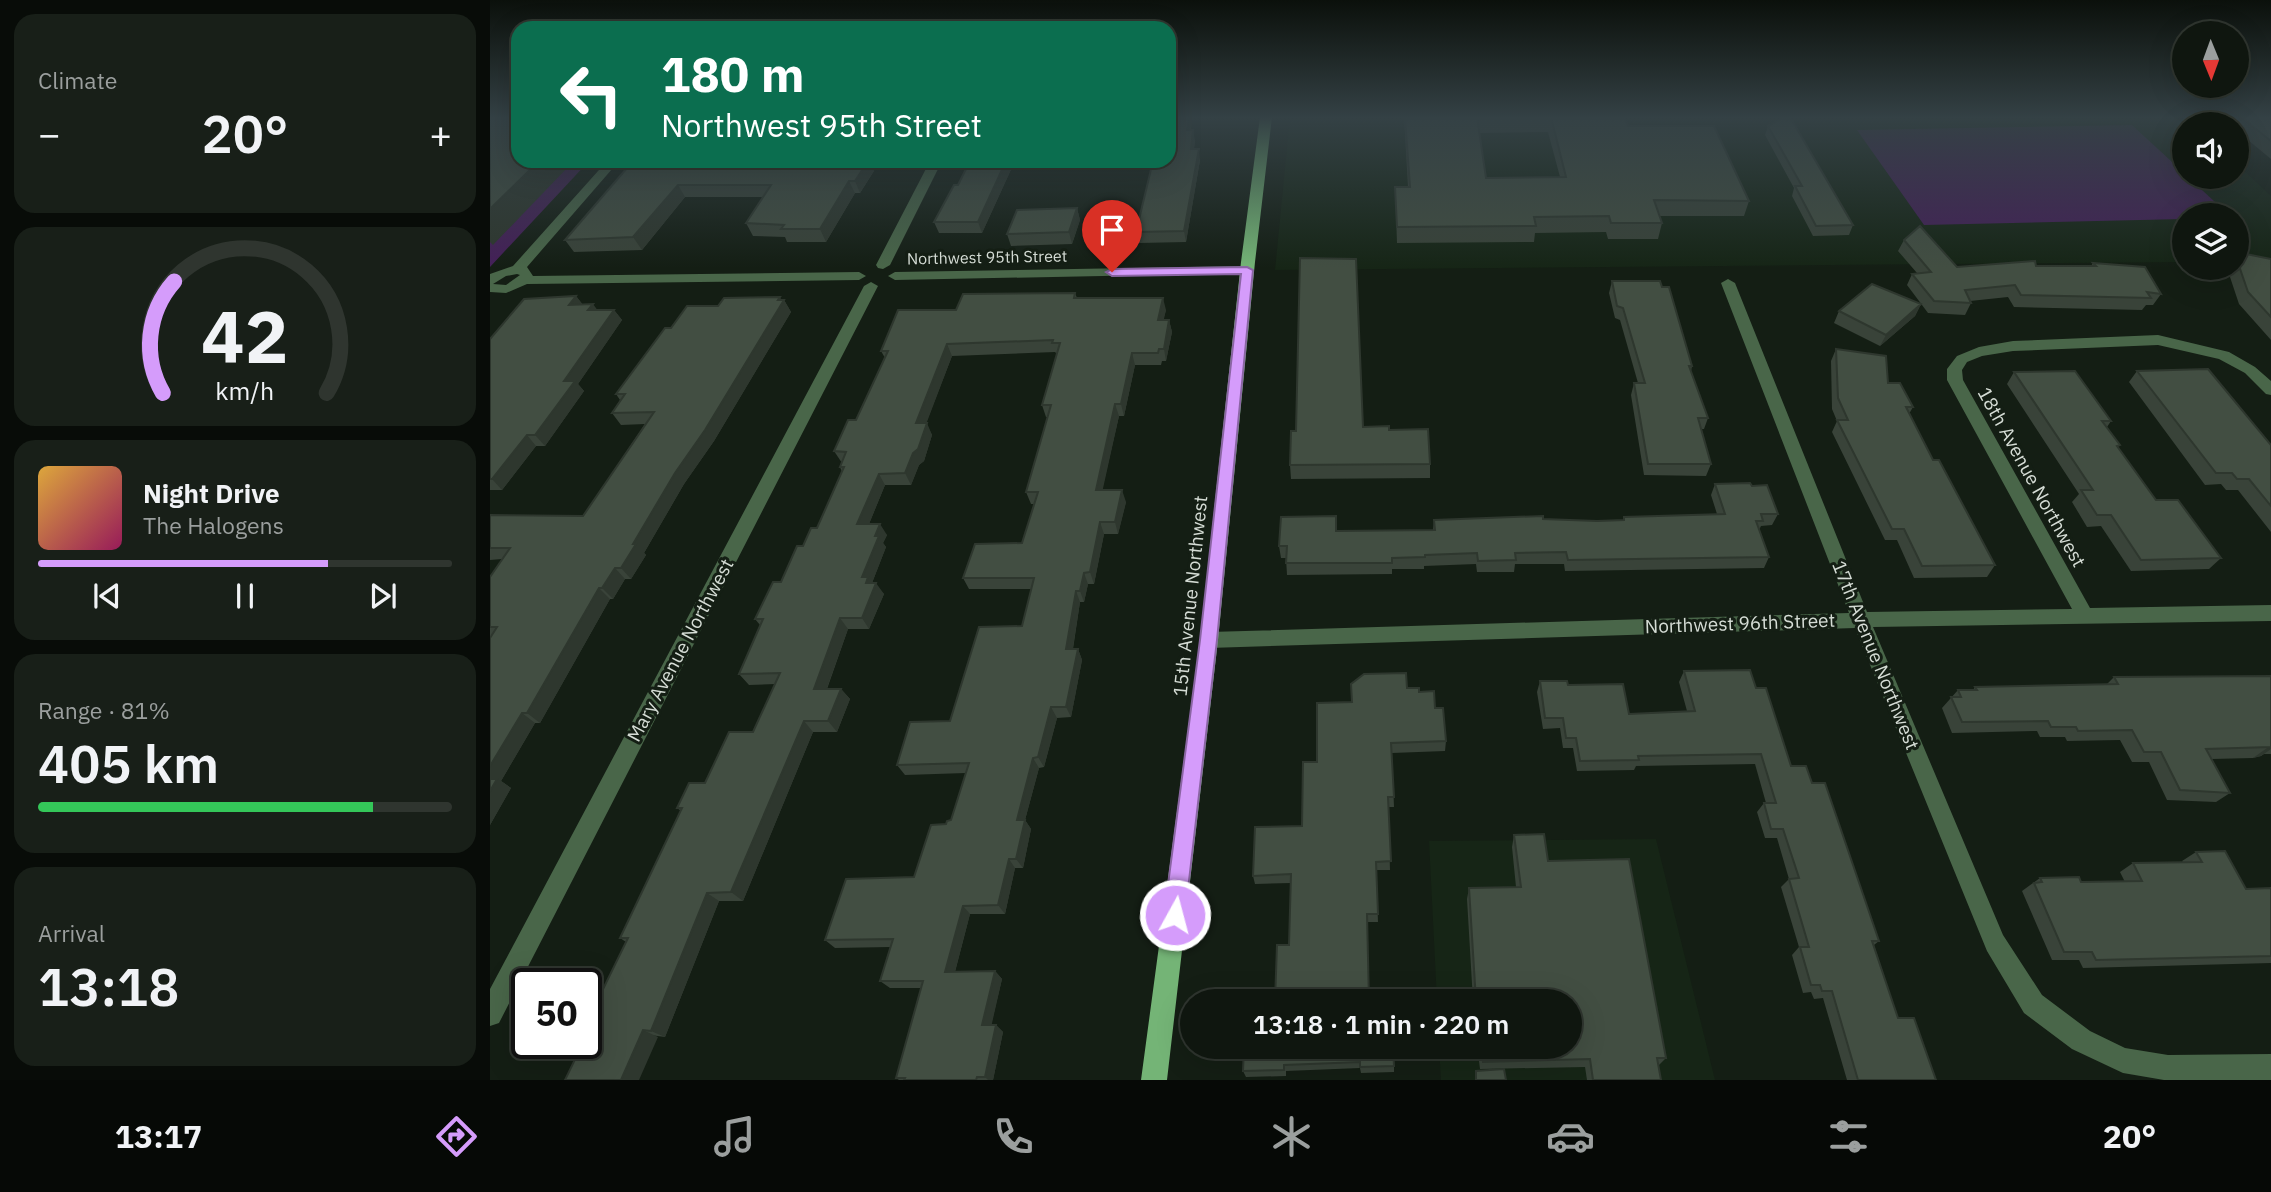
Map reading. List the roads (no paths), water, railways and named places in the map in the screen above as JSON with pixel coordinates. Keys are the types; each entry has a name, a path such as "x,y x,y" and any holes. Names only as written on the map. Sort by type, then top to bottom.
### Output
{"main road":[{"name":"15th Avenue Northwest","path":"1154,1080 1209,640 1260,167"}],"street":[{"path":"492,289 513,287 607,168"},
{"path":"883,265 932,168"},
{"path":"520,275 865,281 886,284 895,276 894,268 883,265 868,268 865,281"},
{"name":"Northwest 95th Street","path":"895,276 1247,270"},
{"name":"Mary Avenue Northwest","path":"490,1014 865,281"},
{"name":"17th Avenue Northwest","path":"1728,283 1861,620 1995,943 2033,1004 2081,1041 2123,1060 2168,1068 2271,1067"},
{"name":"18th Avenue Northwest","path":"2085,616 1955,380 1954,369 1962,359 1979,352 2013,346 2158,340 2224,355 2250,370 2271,390"},
{"name":"Northwest 96th Street","path":"1209,640 1861,620 2271,613"}]}
